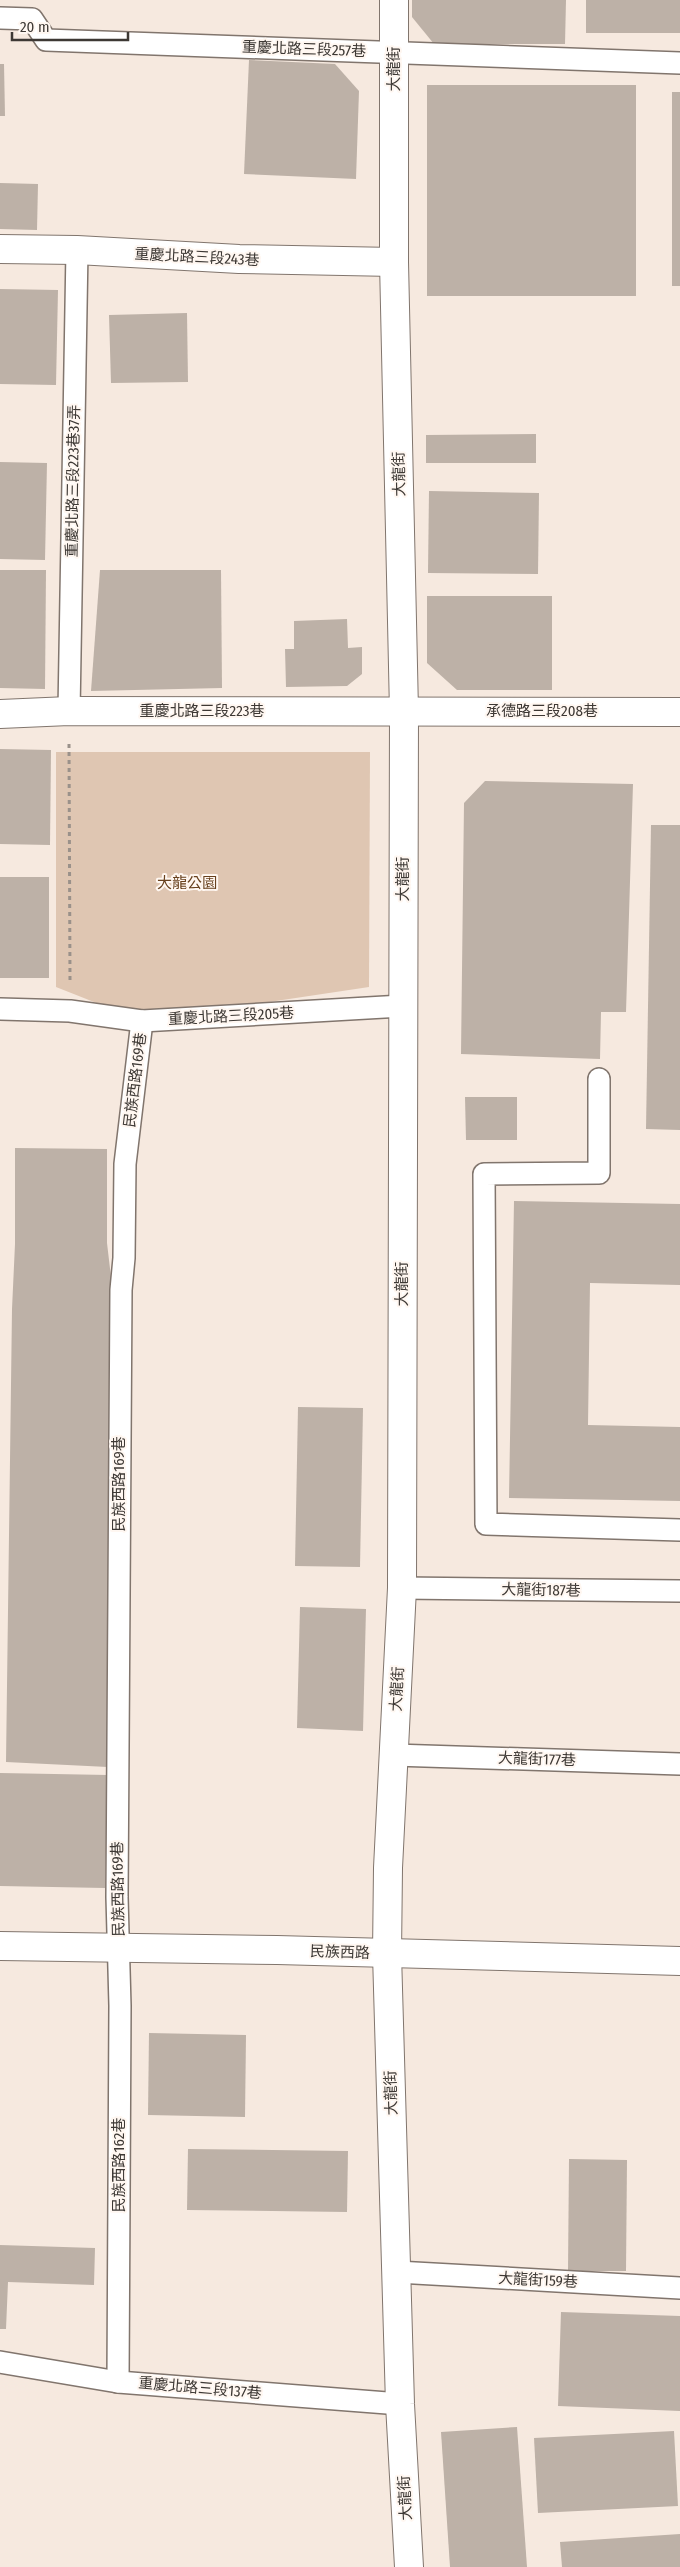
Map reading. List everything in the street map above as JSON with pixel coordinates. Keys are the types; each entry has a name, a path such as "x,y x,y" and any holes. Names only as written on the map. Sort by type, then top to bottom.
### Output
{"street":[{"name":"大龍街","path":"394,0 394,262 404,711 402,1588 388,1868 388,1954 400,2404 409,2567"},
{"name":"重慶北路三段243巷","path":"0,249 77,250 239,260 394,262"},
{"name":"重慶北路三段223巷","path":"0,714 69,711 404,711"},
{"name":"承德路三段208巷","path":"404,711 680,712"},
{"name":"民族西路","path":"0,1946 680,1961"}],"lane":[{"name":"重慶北路三段257巷","path":"0,18 32,18 46,40 680,63"},
{"name":"重慶北路三段223巷37弄","path":"69,711 77,250"},
{"name":"重慶北路三段205巷","path":"0,1009 70,1011 142,1021 402,1006"},
{"name":"民族西路169巷","path":"119,1948 117,1887 121,1290 124,1258 125,1164 142,1021"},
{"path":"599,1079 599,1172 484,1174 486,1524 680,1530"},
{"name":"大龍街187巷","path":"402,1588 680,1591"},
{"name":"大龍街177巷","path":"394,1755 680,1764"},
{"name":"民族西路162巷","path":"118,2382 119,1948"},
{"name":"大龍街159巷","path":"397,2272 680,2288"},
{"name":"重慶北路三段137巷","path":"0,2362 118,2382 400,2404"}],"path":[{"path":"69,711 70,1011"}],"green space":[{"name":"大龍公園","path":"56,752 370,752 369,987 142,1021 56,987"}],"building":[{"path":"412,0 566,0 565,44 434,44 412,17"},
{"path":"586,0 680,0 680,33 586,33"},
{"path":"249,60 335,64 359,91 356,179 244,174"},
{"path":"0,64 4,64 5,116 0,116"},
{"path":"427,85 636,85 636,296 427,296"},
{"path":"672,92 680,92 680,286 672,286"},
{"path":"0,183 38,184 37,230 0,229"},
{"path":"0,289 58,290 56,385 0,384"},
{"path":"187,313 188,382 111,383 109,315"},
{"path":"536,434 536,463 426,463 426,435"},
{"path":"0,462 47,463 45,560 0,559"},
{"path":"429,491 539,493 538,574 428,573"},
{"path":"0,570 46,570 45,689 0,688"},
{"path":"100,570 221,570 222,688 91,691"},
{"path":"427,596 552,596 552,690 457,690 427,663"},
{"path":"347,619 348,648 362,647 362,674 347,686 286,687 285,649 294,649 294,621"},
{"path":"0,749 51,750 50,845 0,844"},
{"path":"485,781 633,784 626,1012 601,1012 600,1059 461,1054 464,803"},
{"path":"651,825 680,825 680,1130 646,1129"},
{"path":"0,877 49,877 49,978 0,978"},
{"path":"465,1097 517,1097 517,1140 466,1140"},
{"path":"15,1148 107,1149 107,1243 115,1311 108,1767 6,1762"},
{"path":"514,1201 680,1204 680,1285 590,1283 588,1425 680,1427 680,1501 509,1498"},
{"path":"298,1407 363,1408 360,1567 295,1566"},
{"path":"300,1607 366,1609 363,1731 297,1728"},
{"path":"0,1773 108,1775 105,1888 0,1886"},
{"path":"149,2033 246,2035 245,2117 148,2115"},
{"path":"188,2149 348,2151 347,2212 187,2210"},
{"path":"569,2159 627,2160 626,2271 568,2271"},
{"path":"0,2245 95,2248 94,2285 8,2282 6,2329 0,2329"},
{"path":"561,2312 680,2316 680,2411 558,2406"},
{"path":"517,2427 527,2567 450,2567 441,2432"},
{"path":"674,2431 678,2506 538,2513 534,2438"},
{"path":"680,2534 680,2567 562,2567 560,2542"}]}
